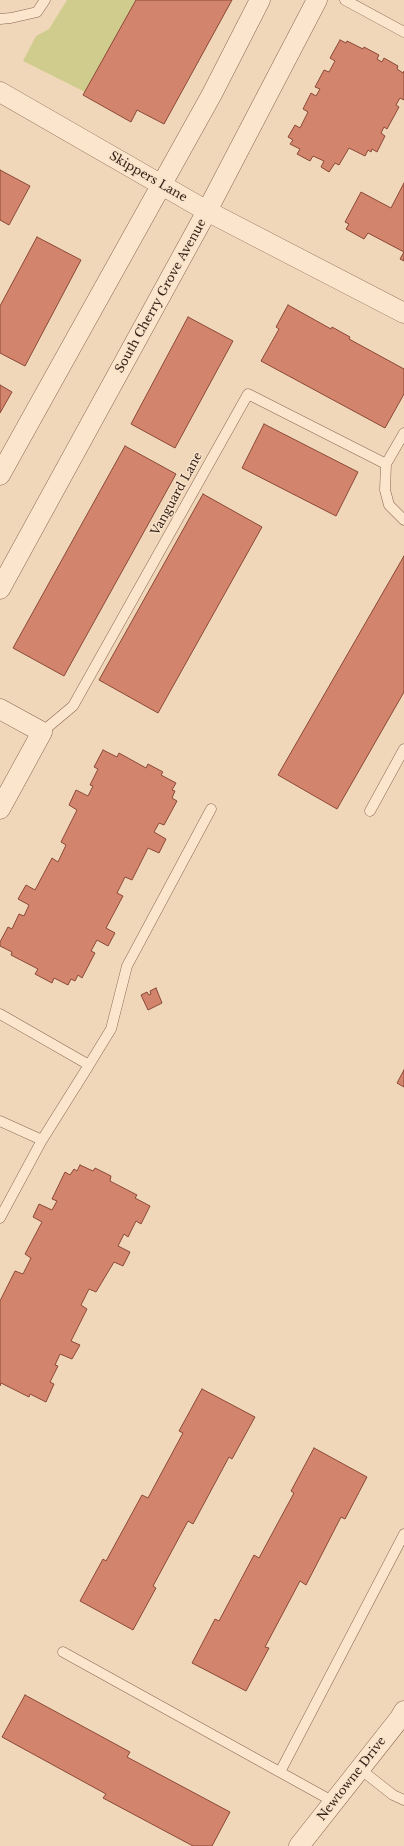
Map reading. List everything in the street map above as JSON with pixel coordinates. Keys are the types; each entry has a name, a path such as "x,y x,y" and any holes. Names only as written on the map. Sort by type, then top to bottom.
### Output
{"street":[{"path":"0,475 212,94 260,0"},
{"name":"South Cherry Grove Avenue","path":"0,589 207,211 317,0"},
{"name":"Skippers Lane","path":"0,92 207,211 404,313"},
{"path":"0,710 42,732 0,809"},
{"name":"Newtowne Drive","path":"299,1846 404,1711"}],"lane":[{"path":"0,19 37,12 45,0"},
{"path":"345,0 404,32"},
{"name":"Vanguard Lane","path":"42,732 73,706 248,394 386,464"},
{"path":"404,433 386,464 386,490 389,506 404,520"},
{"path":"370,811 404,750"},
{"path":"0,1218 42,1140 111,1029 127,966 211,809"},
{"path":"0,1014 89,1065"},
{"path":"0,1121 42,1140"},
{"path":"280,1772 404,1534"},
{"path":"63,1652 334,1802"},
{"path":"360,1769 393,1795 404,1800"}],"shaded area":[{"path":"67,0 136,0 85,92 23,61 36,36 49,29"}],"building":[{"path":"136,0 232,0 164,124 137,110 131,122 83,95"},
{"path":"340,40 346,43 347,41 363,49 364,47 379,55 377,59 382,62 384,58 398,66 397,69 403,73 404,71 404,100 400,98 396,105 399,107 387,129 384,127 381,133 385,136 377,152 372,149 371,152 368,150 365,156 349,148 339,165 335,163 329,172 321,167 324,161 313,156 310,161 297,154 300,149 290,144 293,140 288,137 295,125 300,128 308,112 303,109 311,93 316,96 320,89 315,87 324,70 329,72 335,61 330,58"},
{"path":"0,170 30,186 9,225 0,220"},
{"path":"404,183 404,252 368,233 364,239 346,229 349,224 345,222 361,192 391,208"},
{"path":"37,237 81,260 25,366 0,353 0,306"},
{"path":"404,252 404,261 400,259"},
{"path":"288,305 331,329 332,327 350,337 349,339 404,369 404,394 385,428 261,361 279,329 276,327"},
{"path":"188,317 233,341 175,448 131,424"},
{"path":"0,385 12,392 0,413"},
{"path":"264,424 358,472 336,516 242,468"},
{"path":"125,446 176,474 64,676 13,648"},
{"path":"203,494 262,527 158,713 99,680"},
{"path":"404,556 404,692 337,809 278,775"},
{"path":"103,750 117,757 119,753 146,768 148,764 163,772 161,775 176,783 172,790 175,791 172,798 177,801 164,825 159,823 154,832 166,839 159,853 148,848 132,880 125,877 117,893 123,896 106,928 115,933 108,946 97,940 91,951 95,953 82,978 78,975 75,981 71,979 68,985 54,978 52,983 35,974 38,969 11,955 12,952 0,946 0,942 8,927 12,929 19,914 24,916 29,905 18,899 26,885 35,890 52,858 58,862 66,845 61,842 77,810 69,805 76,790 88,796 93,786 90,785 98,769 94,767"},
{"path":"156,988 162,1003 148,1010 141,995 147,992 149,995 151,994 150,991"},
{"path":"404,1070 404,1087 397,1083"},
{"path":"80,1165 93,1171 95,1168 111,1176 110,1181 137,1195 135,1198 150,1206 141,1224 136,1221 128,1237 124,1234 118,1246 130,1252 123,1266 114,1262 96,1292 89,1289 81,1305 87,1309 71,1341 80,1345 72,1359 60,1354 55,1365 58,1366 50,1382 54,1384 46,1402 30,1394 29,1397 1,1383 0,1386 0,1301 15,1271 23,1274 31,1258 25,1254 42,1222 33,1217 39,1204 52,1210 57,1201 52,1199 65,1172 70,1175 74,1169 77,1171"},
{"path":"202,1389 255,1417 232,1459 229,1457 193,1524 188,1521 153,1586 156,1588 133,1630 80,1601 103,1559 106,1561 142,1495 148,1498 183,1433 179,1431"},
{"path":"314,1448 367,1477 345,1519 341,1517 306,1585 300,1581 265,1647 269,1648 246,1691 192,1663 215,1619 219,1621 254,1555 259,1558 294,1493 291,1491"},
{"path":"25,1695 130,1752 127,1757 230,1812 212,1846 193,1846 103,1798 106,1794 2,1737"}]}
